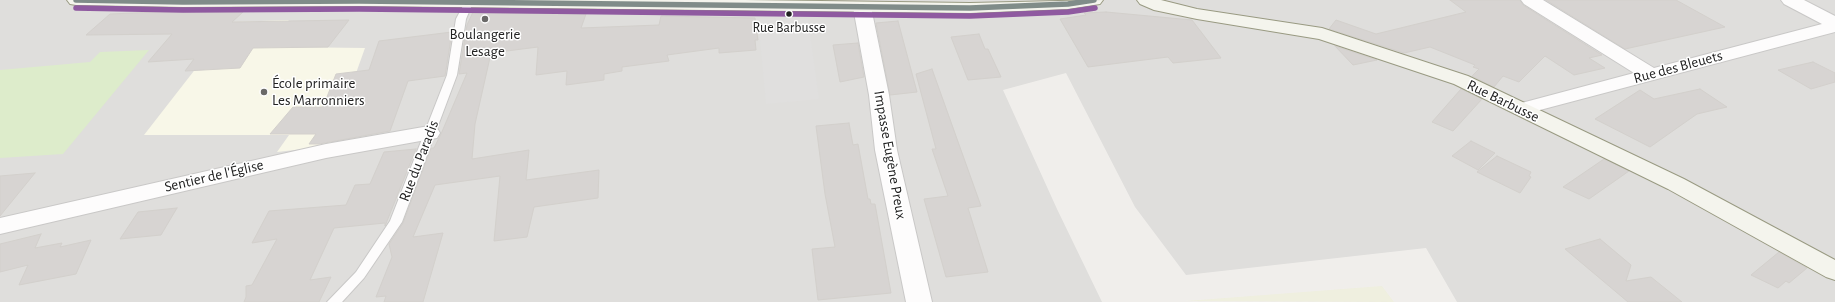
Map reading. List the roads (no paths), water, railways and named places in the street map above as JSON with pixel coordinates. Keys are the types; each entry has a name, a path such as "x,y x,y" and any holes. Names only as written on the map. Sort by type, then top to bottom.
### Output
{"main road":[{"path":"76,0 183,2 469,1 862,7 1012,7 1068,4 1094,0"},
{"name":"Rue Barbusse","path":"1146,0 1160,6 1197,14 1322,34 1461,80 1676,184 1835,271"}],"street":[{"path":"1530,0 1650,74"},
{"path":"1790,0 1835,23"},
{"name":"Impasse Eugène Preux","path":"862,7 879,94 886,150 918,302"},
{"name":"Rue des Bleuets","path":"1521,109 1835,26"},
{"name":"Sentier de l'Église","path":"0,226 326,151 429,133"}],"lane":[{"name":"Rue du Paradis","path":"334,302 360,275 396,222 452,76 461,20 469,1"}],"place":[{"name":"Rue Barbusse","path":"789,14"},
{"name":"Boulangerie Lesage","path":"485,19"},
{"name":"École primaire Les Marronniers","path":"264,92"}]}
